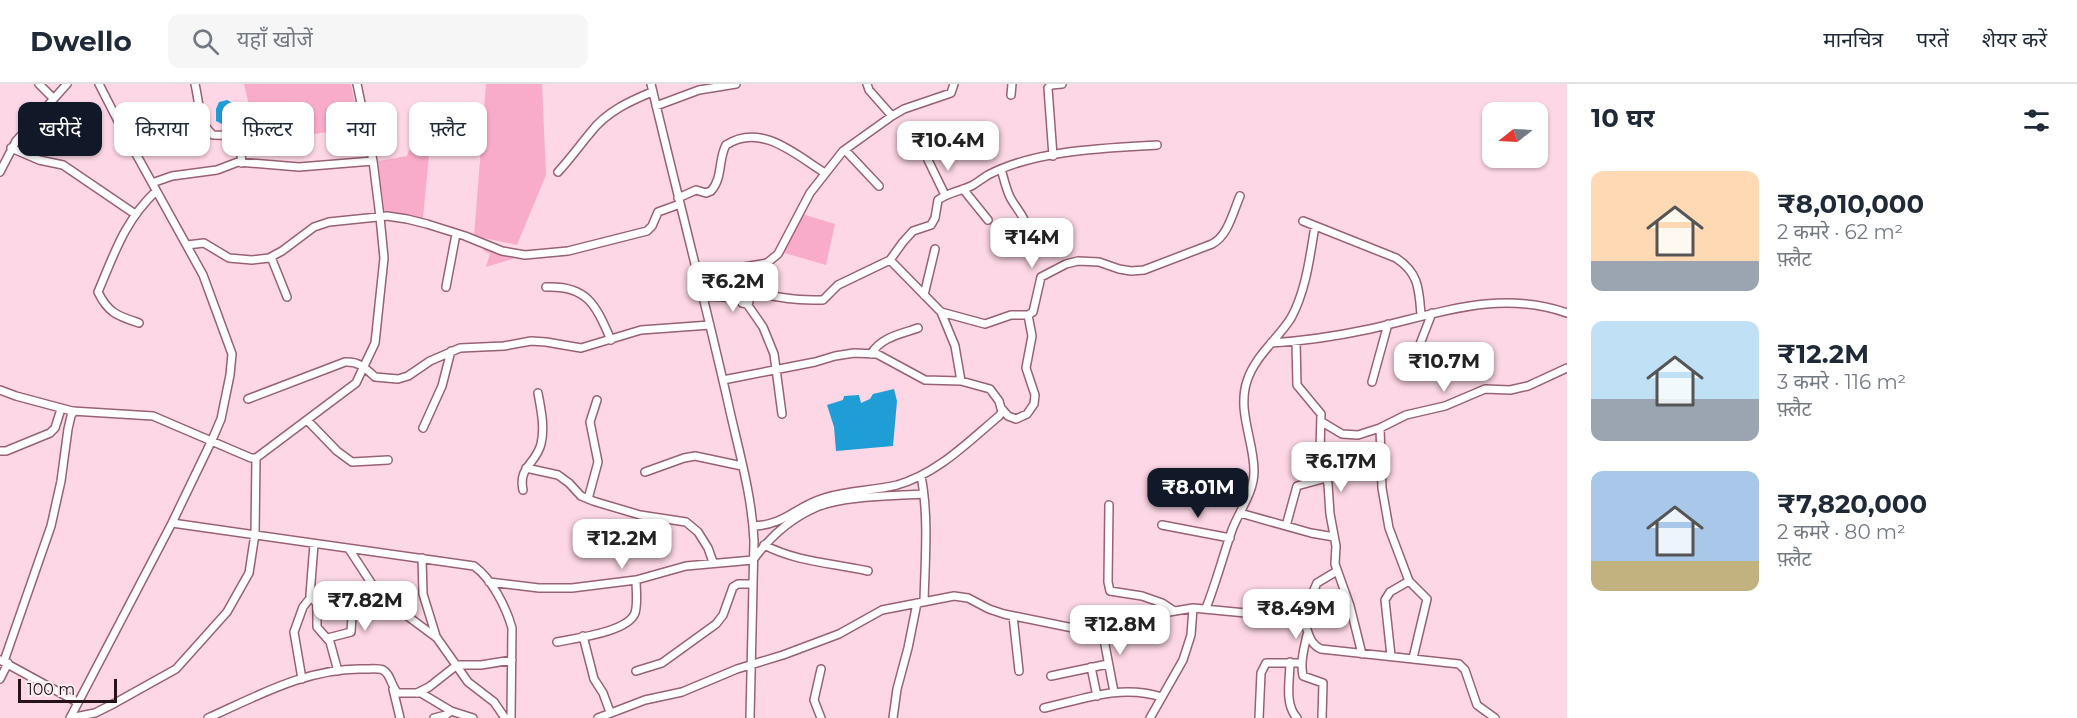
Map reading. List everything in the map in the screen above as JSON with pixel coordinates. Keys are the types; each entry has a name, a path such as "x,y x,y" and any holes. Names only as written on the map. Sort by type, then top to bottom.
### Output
{"street":[{"path":"39,84 53,98"},
{"path":"0,171 11,148 67,84"},
{"path":"70,718 172,523 212,440 221,419 232,354 207,286 187,245 99,84"},
{"path":"195,84 201,116 207,131 213,135 235,136 239,142 242,163"},
{"path":"0,390 74,411 153,416 251,458 256,458 356,383 375,343 384,258 381,217 357,84"},
{"path":"690,84 692,92"},
{"path":"656,106 692,92 736,84"},
{"path":"867,84 869,90 892,116"},
{"path":"782,414 774,354 763,327 744,299 744,267 767,263 778,254 810,193 837,156 904,109 951,93 954,84"},
{"path":"1011,95 1012,84"},
{"path":"1053,156 1048,88 1051,85 1062,84"},
{"path":"558,172 580,148 592,130 617,108 652,88 723,380 753,525 750,718"},
{"path":"187,245 204,243 229,258 252,260 271,257 314,227 329,222 381,217 407,219 502,251 525,255 553,253 647,231 652,226 658,212 696,190 706,193 711,191 718,182 723,150 726,145 749,137 772,140 825,173"},
{"path":"703,296 744,299 775,296 824,300 838,285 890,260 914,231 934,222 938,200 945,195 963,189 1002,169 1053,156 1157,145"},
{"path":"11,148 39,160 63,165 135,214"},
{"path":"845,150 879,186"},
{"path":"928,160 945,195"},
{"path":"139,323 118,316 108,309 98,292 121,238 154,187 172,176 217,170 233,164 299,167 372,161"},
{"path":"1002,169 1010,197 1024,219 1026,237"},
{"path":"963,189 988,220"},
{"path":"940,312 984,324 1011,315 1028,315 1033,312 1041,277 1066,264 1091,260 1119,269 1144,270 1219,241 1240,196"},
{"path":"1303,221 1406,264 1417,283 1421,315"},
{"path":"1206,608 1230,538 1251,488 1254,472 1244,394 1249,375 1260,356 1289,321 1298,302 1315,226"},
{"path":"446,287 456,234"},
{"path":"924,295 935,249"},
{"path":"271,257 286,297"},
{"path":"890,260 940,312 955,346 961,381"},
{"path":"546,287 572,288 583,294 598,314 611,340"},
{"path":"1271,343 1324,338 1472,305 1520,302 1538,304 1567,313"},
{"path":"1408,375 1432,313"},
{"path":"723,380 835,356 871,354 886,357 925,380 961,381 990,389 1008,416 1016,419 1027,414 1035,404 1035,395 1026,368 1032,336 1028,315"},
{"path":"1372,382 1388,324"},
{"path":"248,399 345,362 364,366 375,377 398,379 414,374 430,361 460,348 504,346 531,341 581,348 641,330 710,325"},
{"path":"871,354 878,344 885,340 918,328"},
{"path":"1296,342 1297,385 1321,412 1320,451 1326,478 1337,571 1350,606 1362,654"},
{"path":"423,428 442,386 451,351"},
{"path":"1322,422 1347,435 1358,435 1380,428 1406,415 1446,406 1479,390 1518,389 1567,368"},
{"path":"523,490 521,481 526,468 542,442 544,426 538,393"},
{"path":"588,499 598,462 590,422 597,400"},
{"path":"0,451 6,451 50,432 55,428 61,408"},
{"path":"753,525 776,523 824,498 886,487 921,477 949,458 999,416 1002,409"},
{"path":"0,679 4,661 51,526 61,481 68,429 74,411"},
{"path":"307,420 352,462 388,460"},
{"path":"1380,428 1381,473 1386,514 1392,538 1409,581 1427,599 1413,658"},
{"path":"645,472 695,456 742,466"},
{"path":"70,718 105,708 176,669 227,612 249,573 255,534 256,458"},
{"path":"526,468 558,475 588,499 640,514 686,522 698,532 714,562"},
{"path":"893,718 897,690 921,602 923,491 921,477"},
{"path":"1286,526 1298,486 1326,478"},
{"path":"753,560 778,530 809,511 827,504 923,491"},
{"path":"1108,505 1110,591 1142,596 1162,603 1174,611"},
{"path":"1240,513 1334,537"},
{"path":"172,523 474,566 489,582 512,627 511,718"},
{"path":"1162,525 1230,538"},
{"path":"314,544 311,597 316,602 317,627 328,638 338,671"},
{"path":"764,545 803,560 868,571"},
{"path":"349,549 379,596 437,638 468,682 494,702 505,718"},
{"path":"422,558 423,594 437,638"},
{"path":"489,582 564,589 636,580 677,567 753,560"},
{"path":"1298,615 1306,606 1317,584 1337,571"},
{"path":"557,642 620,627 630,620 635,615 636,580"},
{"path":"1391,656 1384,600 1390,592 1409,581"},
{"path":"636,671 662,663 716,624 723,615 733,586 752,584"},
{"path":"328,638 349,633 352,630 353,600 369,600 379,596"},
{"path":"302,679 294,632 303,607 311,597"},
{"path":"598,718 645,700 682,692 737,669 839,634 882,610 962,597 996,611 1073,628 1193,608 1267,615 1298,615 1304,621 1307,635 1302,663 1303,676 1323,683 1322,718"},
{"path":"1150,718 1179,669 1191,635 1193,608"},
{"path":"1015,616 1019,671"},
{"path":"1101,624 1114,692"},
{"path":"1307,635 1315,646 1321,649 1459,664 1465,670 1477,705 1495,718"},
{"path":"583,636 594,679 603,693 610,712"},
{"path":"392,686 398,693 417,693 429,687 457,665 481,665 512,660"},
{"path":"4,661 77,702"},
{"path":"1259,718 1263,667 1270,662 1302,663"},
{"path":"1290,662 1289,700 1297,718"},
{"path":"1051,676 1108,664"},
{"path":"1092,667 1097,696"},
{"path":"208,718 281,685 353,669 383,670 388,675 400,718"},
{"path":"821,669 814,700 821,718"},
{"path":"1044,708 1114,692 1135,691 1162,697"},
{"path":"417,693 451,711 472,718"},
{"path":"618,709 622,718"},
{"path":"434,718 451,711"}],"shaded area":[{"path":"244,84 351,84 354,102 326,102 326,132 314,134 314,102 248,102"},
{"path":"486,84 542,84 546,175 517,245 474,236 480,156 487,156 487,102 485,102"},
{"path":"409,150 409,156 429,156 423,218 385,215 378,161 407,156"},
{"path":"802,214 835,224 826,265 781,252"},
{"path":"484,241 529,254 486,267 490,254 483,250"}],"water":[{"path":"227,100 231,102 222,102 222,124 216,121 216,109 219,102"},
{"path":"894,389 897,401 893,446 836,451 834,427 827,405 843,400 844,396 859,395 861,403 870,399 873,394"}]}
